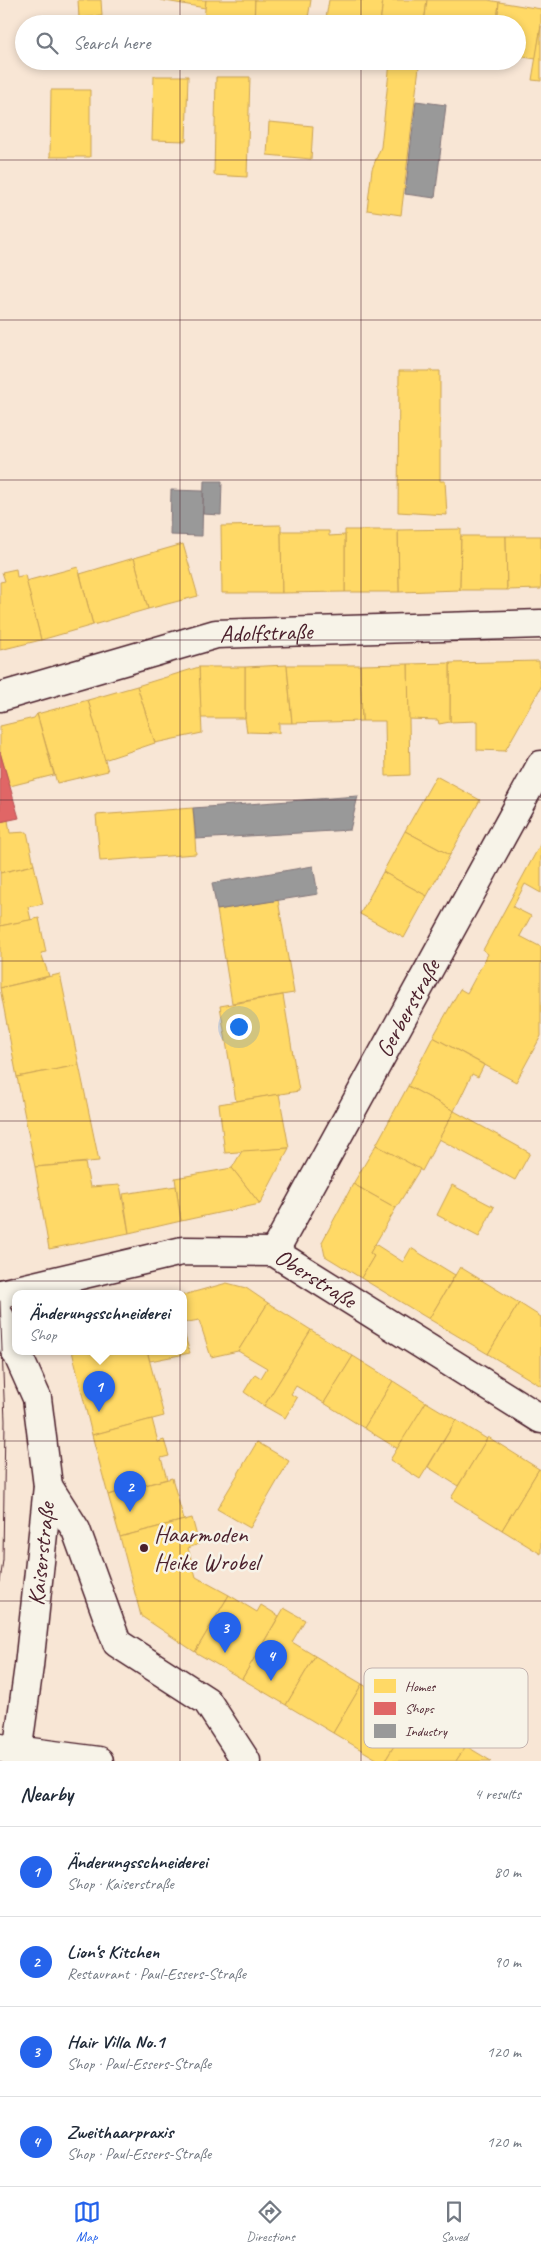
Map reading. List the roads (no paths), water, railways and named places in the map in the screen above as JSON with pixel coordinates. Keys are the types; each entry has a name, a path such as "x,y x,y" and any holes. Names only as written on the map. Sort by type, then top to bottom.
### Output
{"street":[{"name":"Adolfstraße","path":"0,697 216,634 541,624"},
{"name":"Gerberstraße","path":"274,1252 541,765"},
{"name":"Oberstraße","path":"17,1290 182,1251 274,1252 541,1419"},
{"name":"Kaiserstraße","path":"0,1317 12,1343"},
{"name":"Kaiserstraße","path":"12,1753 48,1486 37,1398 17,1355"},
{"path":"48,1486 76,1530 117,1644 207,1701 246,1761"},
{"path":"12,1753 100,1761"}],"tram line":[{"path":"0,1301 5,1421 3,1560 0,1582"}],"place":[{"name":"Änderungsschneiderei","path":"99,1412"},
{"name":"Lion‘s Kitchen","path":"130,1512"},
{"name":"Haarmoden Heike Wrobel","path":"144,1548"},
{"name":"Hair Villa No.1","path":"225,1653"},
{"name":"Zweithaarpraxis","path":"271,1681"}]}
